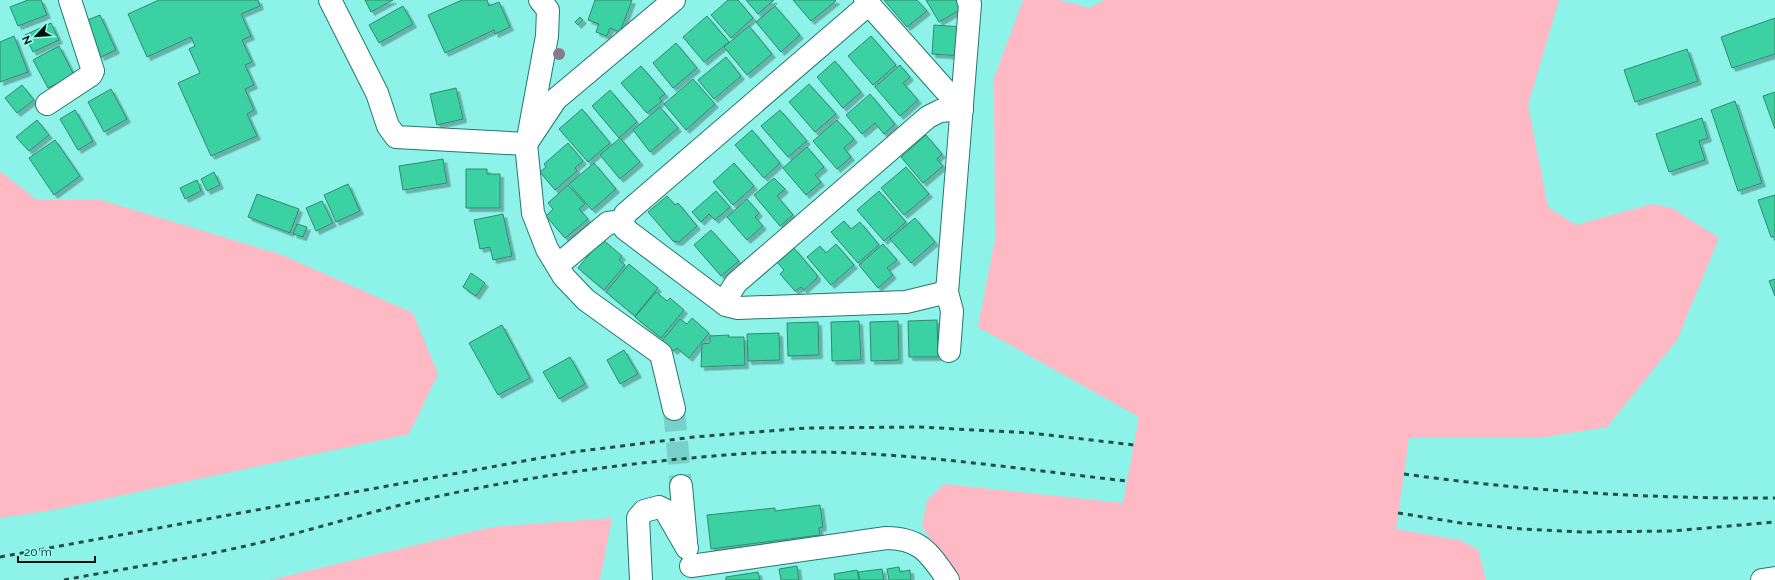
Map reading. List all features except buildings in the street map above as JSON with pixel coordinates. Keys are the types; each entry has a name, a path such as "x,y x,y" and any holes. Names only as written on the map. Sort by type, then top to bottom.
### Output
{"street":[{"path":"47,104 91,75 93,71 70,0"},
{"path":"330,0 378,93 388,126 396,137 526,144"},
{"path":"540,0 548,10 547,36 526,144 533,213 547,248 564,277 586,300 661,354 674,409"},
{"path":"526,144 556,99 674,0"},
{"path":"949,352 952,311 947,292 970,4 968,0"},
{"path":"947,292 906,302 738,308 726,306 625,229 623,221 625,214 867,2 962,109"},
{"path":"726,306 729,294 736,283 928,117 940,111 962,109"},
{"path":"558,265 608,223 623,221"},
{"path":"681,486 692,565"},
{"path":"641,580 638,518 644,511 651,508 659,507 665,510 692,565"},
{"path":"692,565 886,538 900,538 912,541 924,548 948,580"},
{"path":"1762,580 1775,578"}],"shaded area":[{"path":"1023,0 1059,0 1090,8 1104,0 1559,0 1528,105 1548,207 1576,225 1652,204 1672,208 1719,238 1677,340 1607,427 1539,438 1409,438 1396,529 1459,540 1478,549 1486,580 960,580 922,527 927,500 944,484 1123,503 1139,417 978,327 995,239 994,78"},
{"path":"0,171 37,200 101,200 282,255 413,313 438,374 409,434 53,510 0,518"},
{"path":"612,518 600,580 270,580 492,527"}],"tunnel":[{"path":"674,409 681,486"}],"railway":[{"path":"0,557 573,452 694,437 806,428 919,427 1031,433 1134,445"},
{"path":"64,580 250,545 392,507 494,485 616,466 698,457 788,452 836,452 934,459 1127,481"},
{"path":"1404,474 1496,485 1589,493 1682,497 1775,498"},
{"path":"1398,513 1461,523 1522,529 1582,532 1672,531 1775,522"}]}
